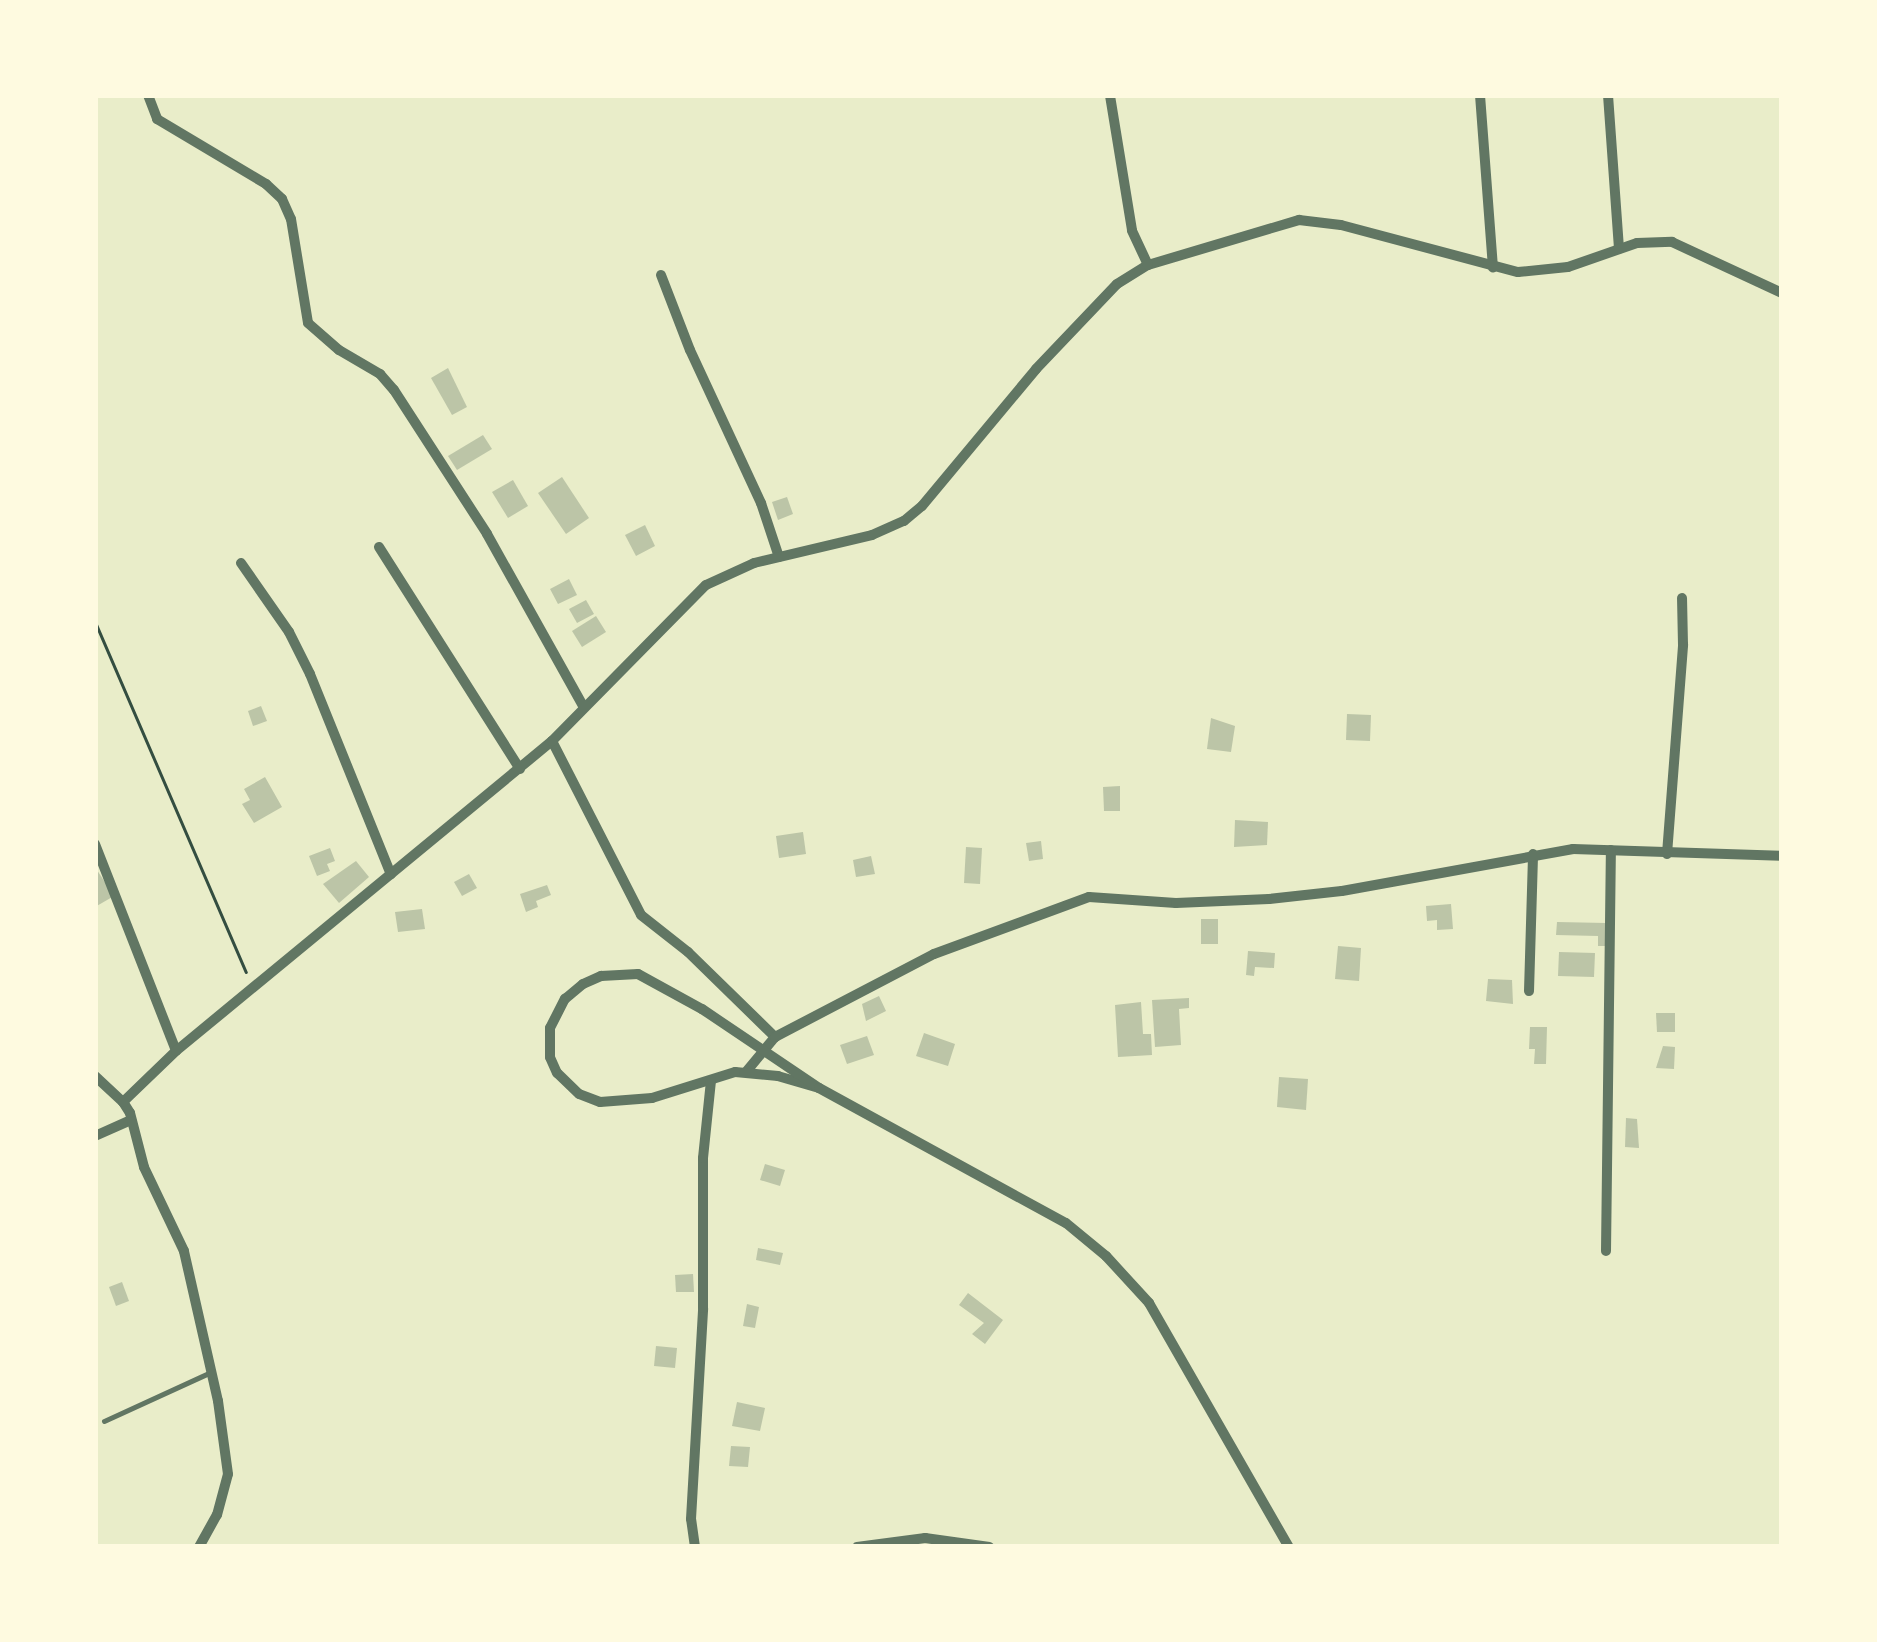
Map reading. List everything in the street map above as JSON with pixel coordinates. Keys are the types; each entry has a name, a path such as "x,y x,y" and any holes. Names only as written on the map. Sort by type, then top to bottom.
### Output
{"street":[{"path":"148,95 158,119 266,184 282,199 291,219 308,323 328,343 380,374 394,390 487,534 583,706"},
{"path":"1110,95 1132,230 1148,265"},
{"path":"1480,95 1493,268"},
{"path":"1608,95 1618,249"},
{"path":"123,1102 176,1051 552,742 583,706 706,585 780,557 872,536 904,521 939,489 1036,369 1117,284 1148,265 1299,220 1342,224 1493,268 1543,272 1637,242 1672,242 1782,292"},
{"path":"661,275 690,350 762,503 780,557"},
{"path":"379,547 520,769"},
{"path":"241,563 310,674 390,874"},
{"path":"1667,854 1683,645 1682,598"},
{"path":"552,742 641,915 688,952 775,1036"},
{"path":"95,844 176,1051"},
{"path":"1606,1251 1611,850"},
{"path":"746,1072 775,1036 934,954 1088,897 1176,903 1269,899 1342,891 1533,854 1611,850 1782,856"},
{"path":"1529,991 1533,854"},
{"path":"818,1088 746,1072 652,1098 600,1102 579,1094 557,1073 550,1057 550,1028 566,999 583,984 602,976 638,974 702,1009 818,1088 1066,1223 1106,1256 1149,1302 1290,1547"},
{"path":"95,1076 123,1102 132,1120 144,1166 184,1252 212,1372 228,1474 217,1514 199,1547"},
{"path":"696,1547 691,1519 703,1308 703,1158 711,1080"},
{"path":"95,1136 132,1120"},
{"path":"857,1547 925,1538 957,1539 990,1547"}],"lane":[{"path":"104,1421 212,1372"}],"path":[{"path":"95,621 252,988"}],"building":[{"path":"448,368 467,407 452,415 431,378"},
{"path":"483,435 492,449 457,470 448,456"},
{"path":"562,477 589,518 566,534 538,493"},
{"path":"513,480 528,506 508,518 492,492"},
{"path":"787,497 793,514 778,520 772,502"},
{"path":"645,525 655,546 636,556 625,535"},
{"path":"569,579 577,595 558,604 550,589"},
{"path":"586,600 594,614 577,623 569,609"},
{"path":"596,616 606,632 582,647 572,631"},
{"path":"261,706 267,721 253,726 248,711"},
{"path":"1347,714 1371,715 1370,741 1346,740"},
{"path":"1211,718 1235,726 1231,752 1207,749"},
{"path":"265,777 282,807 254,823 242,804 250,800 244,789"},
{"path":"1120,786 1120,811 1104,811 1103,787"},
{"path":"1235,820 1268,822 1267,845 1234,847"},
{"path":"803,832 806,854 779,858 776,836"},
{"path":"1041,841 1043,859 1029,861 1026,843"},
{"path":"966,847 982,848 980,884 964,883"},
{"path":"330,848 335,861 327,864 330,871 317,876 309,856"},
{"path":"871,856 875,874 856,877 853,860"},
{"path":"356,861 369,877 339,903 323,884"},
{"path":"95,867 114,896 95,907"},
{"path":"469,874 477,888 462,896 454,882"},
{"path":"547,885 551,895 536,901 538,907 526,912 520,894"},
{"path":"1451,904 1453,929 1437,930 1437,920 1427,921 1426,906"},
{"path":"422,909 425,929 398,932 395,912"},
{"path":"1201,919 1218,919 1218,944 1201,944"},
{"path":"1557,922 1606,923 1606,946 1598,946 1598,936 1556,935"},
{"path":"1338,946 1361,948 1359,981 1335,979"},
{"path":"1248,951 1275,953 1274,968 1255,967 1254,976 1246,975"},
{"path":"1559,952 1595,953 1594,977 1558,976"},
{"path":"1488,979 1512,980 1513,1004 1486,1001"},
{"path":"879,996 886,1011 866,1021 862,1004"},
{"path":"1189,998 1189,1008 1179,1009 1181,1045 1155,1047 1152,1000"},
{"path":"1141,1002 1143,1034 1151,1034 1152,1055 1118,1057 1115,1005"},
{"path":"1656,1013 1675,1013 1675,1032 1657,1032"},
{"path":"1530,1027 1547,1027 1546,1064 1534,1064 1535,1049 1529,1049"},
{"path":"924,1033 955,1044 948,1066 916,1056"},
{"path":"867,1036 874,1055 847,1064 840,1045"},
{"path":"1663,1046 1675,1047 1674,1069 1656,1068"},
{"path":"1279,1077 1308,1079 1306,1110 1277,1107"},
{"path":"1626,1118 1637,1119 1639,1148 1625,1147"},
{"path":"765,1164 785,1170 780,1186 760,1180"},
{"path":"758,1248 783,1253 780,1265 756,1260"},
{"path":"693,1274 694,1292 676,1292 675,1275"},
{"path":"122,1282 129,1301 116,1306 109,1287"},
{"path":"968,1293 1003,1320 985,1344 972,1334 984,1323 959,1305"},
{"path":"747,1304 759,1307 755,1328 743,1326"},
{"path":"656,1346 677,1348 675,1368 654,1366"},
{"path":"737,1402 765,1408 760,1431 732,1426"},
{"path":"731,1446 750,1447 748,1467 729,1466"}]}
